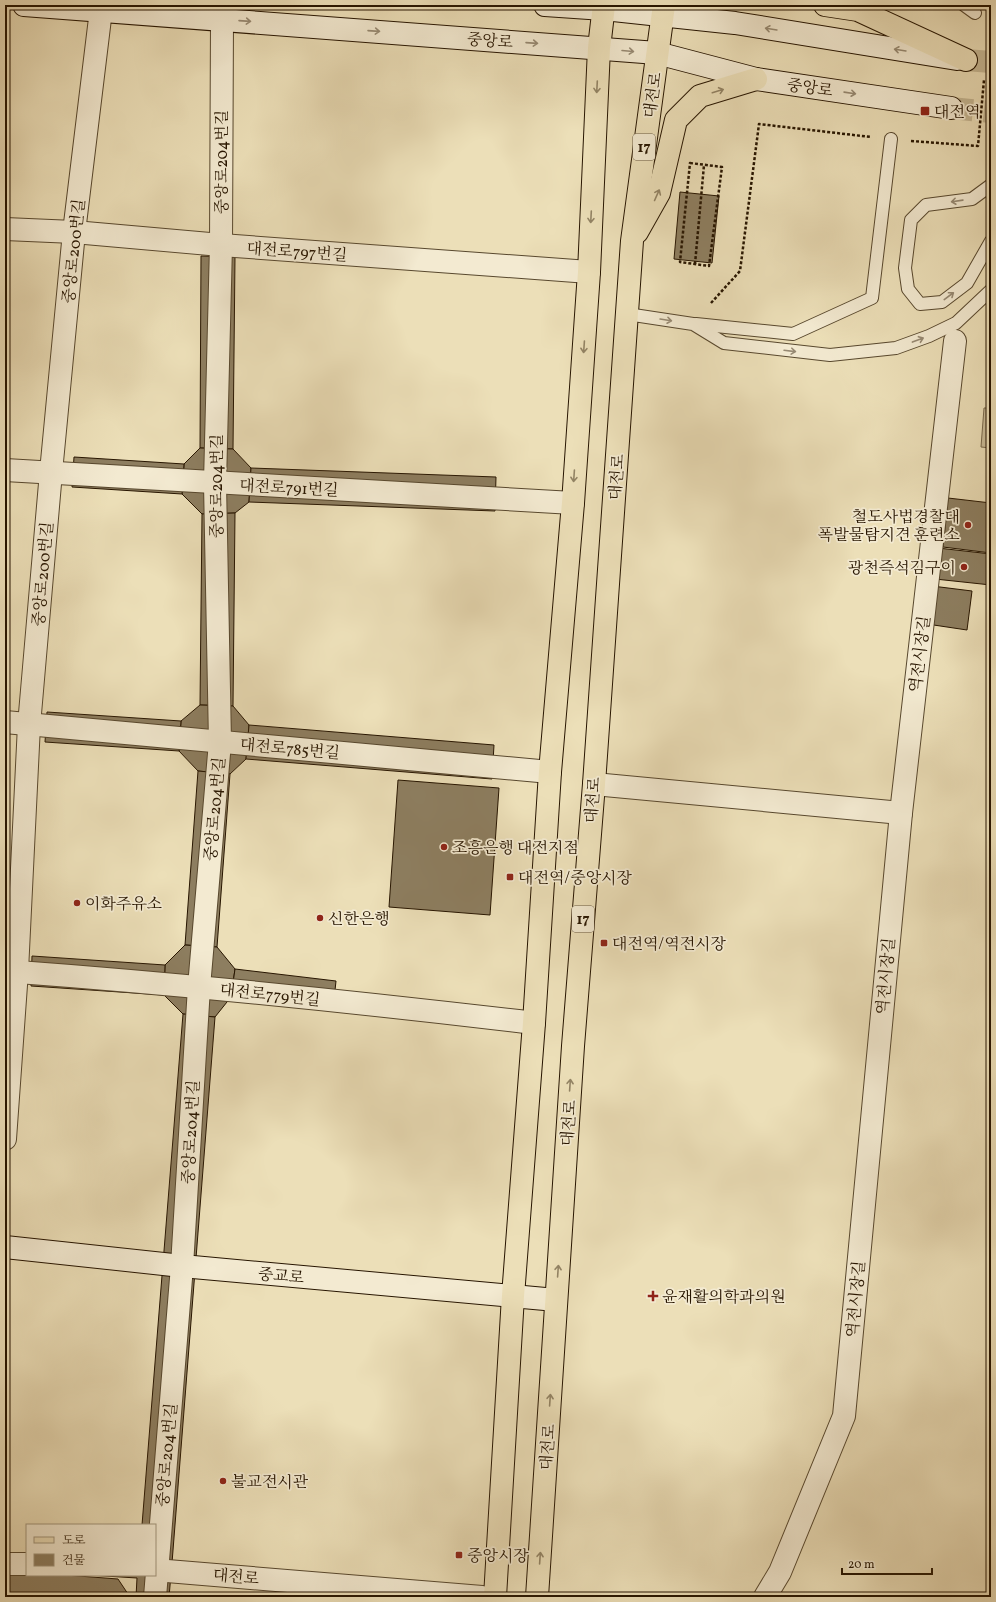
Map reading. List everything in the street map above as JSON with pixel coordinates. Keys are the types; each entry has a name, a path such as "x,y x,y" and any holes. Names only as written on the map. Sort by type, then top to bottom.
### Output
{"main road":[{"path":"824,5 858,10 966,60"},
{"path":"495,1597 513,1296 534,1023 550,772 573,503 589,272 599,48 604,7"},
{"name":"대전로","path":"537,1597 573,1046 594,784 632,241 664,11"},
{"path":"632,241 658,193 676,120 700,96 756,79"}],"street":[{"name":"중앙로","path":"24,5 657,53 756,79 951,108"},
{"path":"545,5 664,11 966,60"},
{"name":"중앙로200번길","path":"5,1139 11,971 29,725 74,232 101,10"},
{"name":"중앙로204번길","path":"156,1570 182,1266 199,987 220,742 215,483 220,245 222,20"},
{"name":"대전로797번길","path":"5,229 74,232 220,245 589,272"},
{"name":"역전시장길","path":"765,1597 780,1572 844,1416 901,813 955,341"},
{"name":"대전로791번길","path":"5,470 573,503"},
{"name":"대전로785번길","path":"5,722 550,772"},
{"path":"594,784 901,813"},
{"name":"대전로779번길","path":"11,971 358,1002 534,1023"},
{"name":"중교로","path":"5,1247 182,1266 556,1300"},
{"path":"5,1564 26,1564"},
{"name":"대전로","path":"156,1570 482,1597"},
{"name":"중앙로204번길","path":"155,1597 156,1576"}],"lane":[{"path":"964,5 975,13"},
{"path":"628,314 692,324 793,334 872,298 891,139"},
{"path":"991,185 972,199 926,205 911,220 905,268 908,288 920,304 942,302 966,283 991,241"},
{"path":"692,324 724,343 830,356 896,348 929,336 956,323 991,290"}],"path":[{"path":"988,51 990,28"},
{"path":"692,324 740,271 760,124 891,139 978,146 985,75"},
{"path":"690,163 704,165 722,167 709,266 680,262 690,163"},
{"path":"695,264 704,165"}],"shaded area":[{"path":"984,408 991,408 991,448 981,447"},
{"path":"991,448 991,475 989,473"}],"building":[{"path":"680,192 719,196 712,263 674,259"},
{"path":"201,256 235,257 233,449 200,448"},
{"path":"200,448 233,449 251,468 249,502 235,513 202,514 182,494 184,464"},
{"path":"74,457 184,464 182,494 72,487"},
{"path":"251,468 496,477 495,511 249,502"},
{"name":"철도사법경찰대 폭발물탐지견 훈련소","path":"948,498 991,503 991,553 943,547"},
{"path":"235,513 233,706 200,705 202,514"},
{"name":"광천즉석김구이","path":"938,548 991,554 991,585 935,579"},
{"path":"932,586 972,591 967,630 927,624"},
{"path":"200,705 233,706 249,725 246,759 230,774 198,771 179,751 181,721"},
{"path":"47,712 181,721 179,751 45,742"},
{"path":"249,725 494,745 492,779 246,759"},
{"path":"198,771 230,774 217,947 185,945"},
{"name":"조흥은행 대전지점","path":"398,780 499,788 490,915 389,907"},
{"path":"185,945 217,947 235,969 231,997 215,1017 183,1014 164,995 165,965"},
{"path":"32,956 165,965 164,995 31,986"},
{"path":"235,969 336,981 333,1009 231,997"},
{"path":"183,1014 215,1017 169,1597 136,1597 137,1578 105,1576 156,1576 156,1524 142,1524"},
{"path":"5,1571 26,1576 78,1576 118,1579 130,1597 5,1597"}],"tunnel":[{"path":"966,60 991,62"},
{"path":"951,108 991,112"}],"place":[{"name":"대전역","path":"925,111"},
{"name":"철도사법경찰대 폭발물탐지견 훈련소","path":"968,525"},
{"name":"광천즉석김구이","path":"964,567"},
{"name":"조흥은행 대전지점","path":"444,847"},
{"name":"대전역/중앙시장","path":"510,877"},
{"name":"이화주유소","path":"77,903"},
{"name":"신한은행","path":"320,918"},
{"name":"대전역/역전시장","path":"604,943"},
{"name":"윤재활의학과의원","path":"653,1296"},
{"name":"불교전시관","path":"223,1481"},
{"name":"중앙시장","path":"459,1555"}]}
